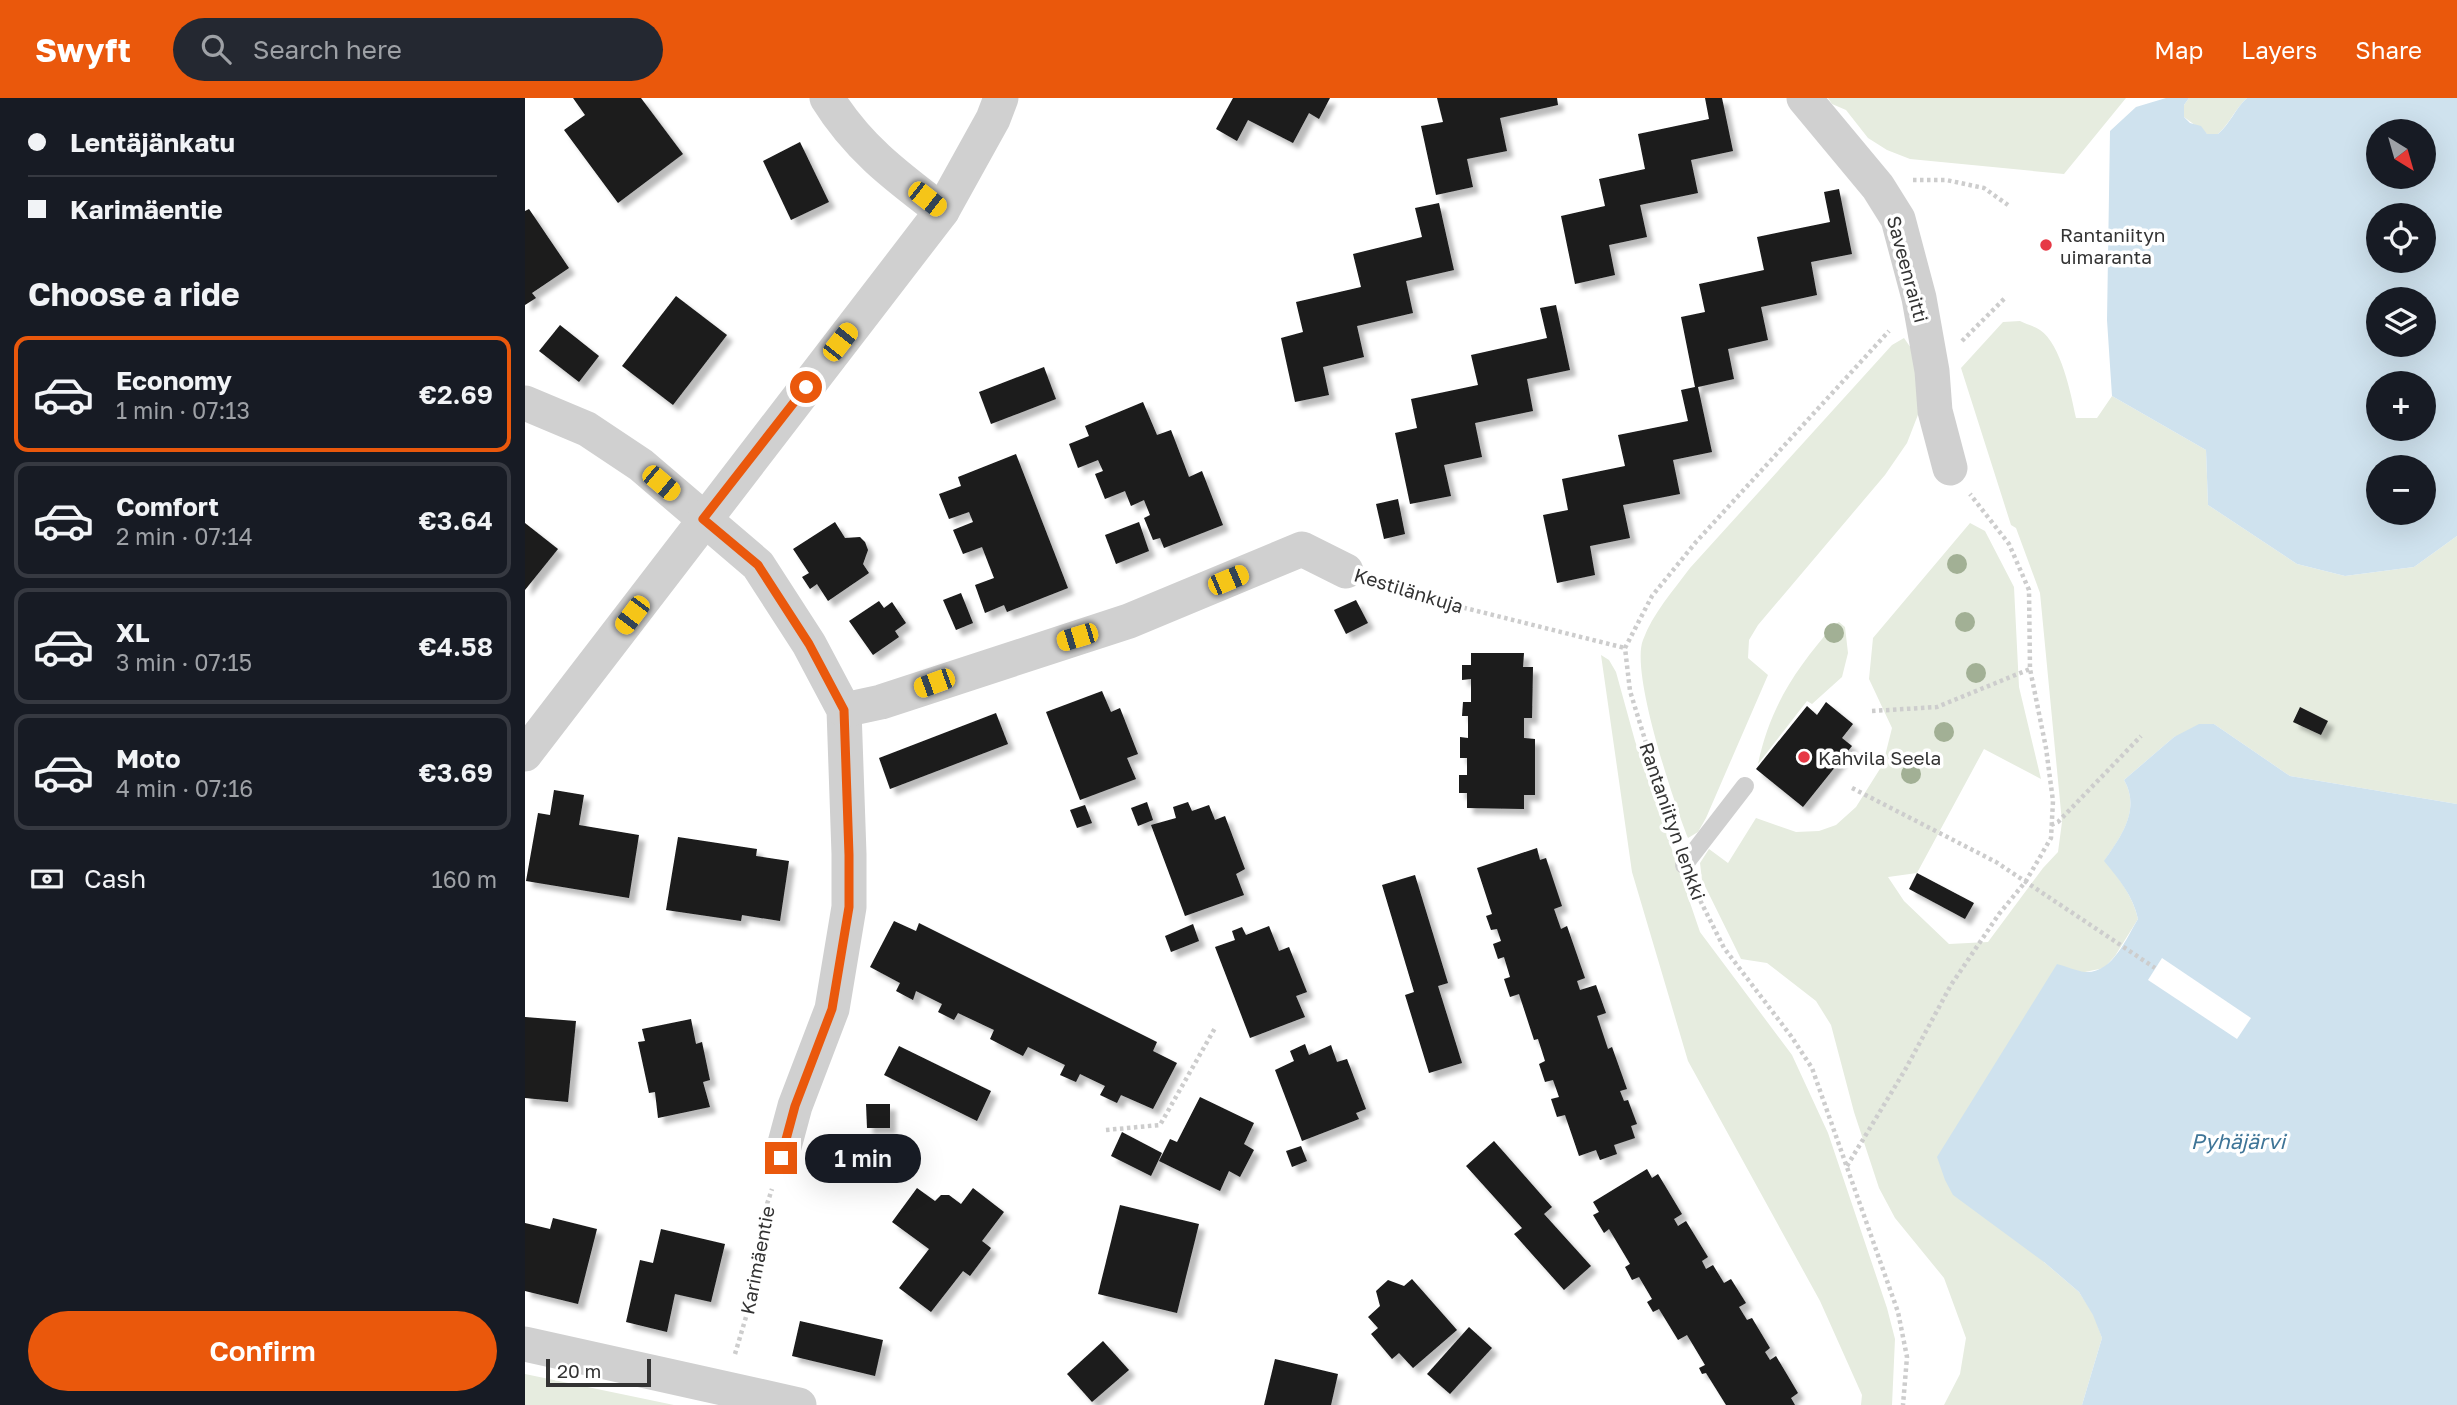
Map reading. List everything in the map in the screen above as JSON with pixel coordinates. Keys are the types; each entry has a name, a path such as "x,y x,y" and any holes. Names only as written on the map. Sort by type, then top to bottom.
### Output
{"street":[{"path":"827,98 838,115 880,163 942,211"},
{"path":"525,754 942,211 993,119 1001,98"},
{"name":"Saveenraitti","path":"1804,98 1878,187 1898,219 1919,299 1935,411 1950,468"},
{"path":"525,402 587,429 641,465 758,565 809,644 844,710 849,907 832,1009 795,1106 781,1158"},
{"name":"Kestilänkuja","path":"844,710 881,702 1129,621 1302,549 1346,571"},
{"path":"525,1344 799,1405"}],"lane":[{"path":"1684,865 1745,786"}],"path":[{"path":"1878,187 1921,178 1946,180 1984,188 2008,205"},
{"path":"1931,371 2005,297"},
{"path":"1625,648 1652,596 1696,542 1919,299"},
{"path":"1847,1166 1905,1070 1951,985 1999,914 2026,881 2051,838 2053,801 2031,669 2029,590 2009,544 1950,468"},
{"name":"Kestilänkuja","path":"1346,571 1389,589 1625,648"},
{"name":"Rantaniityn lenkki","path":"1625,648 1630,691 1684,865 1706,917 1724,948 1791,1036 1812,1069 1898,1312 1907,1357 1903,1405"},
{"path":"1872,711 1937,707 2031,669"},
{"path":"2052,825 2058,822 2141,736"},
{"path":"1852,788 1996,862 2155,968"},
{"path":"1106,1130 1160,1125 1215,1028"},
{"name":"Karimäentie","path":"723,1387 754,1290 765,1210 781,1158"}],"shaded area":[{"path":"1828,98 2126,98 2064,174 1910,159 1887,150 1868,138 1846,110 1832,104"},
{"path":"2189,98 2247,98 2218,134 2207,134 2184,117 2184,105"},
{"path":"2020,321 2040,330 2054,346 2064,370 2076,418 2097,418 2112,396 2206,450 2208,505 2297,564 2345,576 2414,567 2457,536 2457,804 2290,776 2214,724 2174,737 2124,780 2129,791 2130,812 2123,832 2105,860 2129,895 2138,919 2115,956 2104,968 2085,972 2044,1262 2079,1292 2094,1315 2102,1338 2082,1405 1944,1405 1960,1374 1966,1338 1944,1278 1895,1218 1879,1188 1854,1112 1831,1025 1816,1001 1767,963 1741,959 1702,880 1700,863 1709,849 1728,863 1756,818 1796,832 1819,831 1836,825 1856,807 1883,764 1892,728 1869,679 1873,638 1970,523 1985,531 2014,587 2019,687 2041,779 1984,749 1917,873 1888,877 1904,901 1949,944 1988,942 2058,852 2062,822 2040,593 2016,528 2011,525 1961,368 2003,322"},
{"path":"1904,338 1913,351 1921,407 1907,443 1885,475 1758,625 1749,640 1748,658 1768,675 1706,818 1698,832 1688,838 1664,768 1648,707 1641,656 1647,630 1690,568 1892,345"},
{"path":"1839,622 1845,627 1848,653 1842,677 1812,704 1807,701 1758,764 1770,724 1786,689 1807,658"},
{"path":"1601,655 1609,660 1616,672 1635,741 1700,932 1792,1055 1828,1133 1895,1339 1892,1405 1861,1405 1862,1395 1820,1301 1688,1061 1632,872"},
{"path":"525,1374 674,1405 525,1405"}],"water":[{"path":"2166,98 2189,98 2184,105 2184,117 2190,123 2201,126 2207,134 2218,134 2247,98 2457,98 2457,536 2414,567 2345,576 2297,564 2208,505 2206,450 2112,396 2107,320 2110,131 2136,107"},
{"name":"Pyhäjärvi","path":"2199,724 2214,724 2290,776 2457,804 2457,1405 2082,1405 2102,1338 2093,1315 2079,1292 2044,1262 1953,1195 1945,1180 1937,1157 2057,964 2085,972 2103,967 2117,954 2138,919 2129,895 2104,861 2117,842 2130,812 2129,791 2124,780 2174,737"}],"pier":[{"path":"2162,958 2251,1018 2237,1039 2148,980"}],"building":[{"path":"573,98 641,98 683,154 618,203 564,130 585,115"},
{"path":"1233,98 1330,98 1319,119 1309,113 1293,143 1248,120 1237,141 1216,129"},
{"path":"1437,98 1557,98 1558,105 1500,118 1507,151 1467,159 1473,187 1436,195 1421,126 1443,122"},
{"path":"1705,98 1722,98 1733,151 1691,160 1698,193 1640,205 1647,237 1609,245 1615,275 1575,284 1561,216 1605,206 1599,179 1645,169 1638,134 1709,119"},
{"path":"800,142 829,202 791,220 763,161"},
{"path":"1839,189 1852,254 1811,262 1817,295 1761,307 1768,340 1728,349 1734,379 1698,387 1712,452 1673,460 1680,494 1623,505 1630,538 1590,546 1595,575 1557,583 1543,515 1568,510 1562,479 1625,466 1618,435 1688,421 1681,390 1695,387 1681,317 1705,312 1699,284 1764,270 1757,237 1830,222 1824,192"},
{"path":"1439,203 1454,270 1406,281 1413,313 1357,326 1364,357 1323,367 1329,395 1295,402 1281,338 1303,332 1296,302 1361,287 1353,254 1422,237 1415,208"},
{"path":"529,209 569,268 532,293 536,298 525,305 525,211"},
{"path":"676,296 727,335 673,405 622,366"},
{"path":"1556,305 1570,370 1527,379 1533,411 1475,423 1482,457 1444,465 1451,496 1410,504 1395,433 1417,428 1411,399 1478,385 1471,355 1547,338 1540,308"},
{"path":"560,325 599,356 579,382 539,351"},
{"path":"1044,367 1056,399 991,424 979,392"},
{"path":"1143,402 1157,435 1171,430 1189,477 1202,471 1223,525 1164,548 1160,538 1153,540 1144,518 1150,515 1144,500 1131,506 1125,491 1105,499 1095,474 1103,471 1098,460 1078,468 1069,444 1089,436 1085,426"},
{"path":"1016,454 1068,588 1007,612 1004,605 985,613 975,585 994,578 982,547 963,554 953,530 973,522 969,512 949,519 939,494 961,486 958,477"},
{"path":"1398,499 1405,534 1384,539 1376,504"},
{"path":"835,522 845,538 860,537 865,542 868,550 863,564 869,573 828,601 817,584 810,589 802,577 809,573 793,549"},
{"path":"1139,522 1149,551 1116,564 1105,535"},
{"path":"525,523 558,549 525,590"},
{"path":"961,593 973,623 956,630 943,600"},
{"path":"1356,600 1368,623 1346,634 1334,610"},
{"path":"879,601 884,608 892,602 906,623 895,631 899,637 873,655 849,621"},
{"path":"1471,653 1524,653 1523,667 1533,667 1532,718 1524,718 1524,738 1535,739 1535,795 1524,795 1524,809 1467,808 1467,793 1459,793 1459,775 1467,775 1467,758 1460,758 1460,737 1468,738 1468,716 1462,716 1463,702 1471,702 1471,679 1462,680 1462,665 1471,665"},
{"path":"1102,691 1111,712 1120,708 1138,754 1127,758 1136,779 1080,800 1046,712"},
{"name":"Kahvila Seela","path":"1826,702 1853,724 1842,738 1852,746 1803,807 1756,769 1807,706 1817,715"},
{"path":"2300,707 2328,721 2321,735 2293,722"},
{"path":"996,713 1008,744 890,789 879,758"},
{"path":"554,790 584,795 579,825 639,835 629,898 526,881 538,813 550,815"},
{"path":"1147,802 1153,820 1138,826 1131,808"},
{"path":"1188,802 1192,811 1209,805 1215,820 1225,816 1245,869 1236,874 1244,895 1185,916 1151,825 1176,818 1173,807"},
{"path":"1085,805 1092,823 1077,828 1070,810"},
{"path":"678,837 757,849 756,856 789,861 780,921 742,915 741,921 666,910"},
{"path":"1537,848 1540,860 1546,858 1562,906 1554,909 1561,929 1567,926 1585,978 1577,981 1580,990 1596,985 1606,1013 1597,1016 1608,1049 1612,1047 1627,1089 1620,1091 1624,1101 1628,1100 1637,1124 1631,1126 1635,1138 1614,1145 1617,1154 1600,1160 1596,1150 1579,1156 1565,1115 1557,1117 1551,1099 1559,1097 1553,1080 1545,1082 1539,1064 1545,1061 1538,1039 1534,1040 1519,994 1510,997 1504,979 1510,977 1504,957 1498,959 1493,944 1501,941 1497,929 1491,930 1486,916 1492,914 1477,868"},
{"path":"1917,873 1974,903 1965,919 1909,889"},
{"path":"1415,875 1448,983 1438,986 1462,1063 1429,1073 1405,995 1414,992 1382,885"},
{"path":"894,921 916,931 919,923 1157,1042 1153,1051 1177,1063 1153,1109 1121,1095 1117,1103 1100,1095 1105,1086 1080,1074 1076,1082 1060,1075 1065,1065 1028,1047 1023,1056 990,1039 994,1030 958,1013 954,1020 938,1012 942,1004 916,991 913,1000 896,991 900,983 870,967"},
{"path":"1193,924 1199,941 1171,952 1165,936"},
{"path":"1269,926 1279,951 1289,947 1307,992 1296,996 1305,1017 1250,1038 1215,947 1235,940 1232,931 1242,927 1246,935"},
{"path":"525,1017 576,1021 568,1102 525,1098"},
{"path":"691,1019 696,1044 702,1042 710,1080 703,1082 710,1107 658,1118 655,1092 649,1093 638,1042 645,1041 642,1029"},
{"path":"1305,1044 1309,1055 1331,1045 1337,1062 1347,1059 1366,1109 1356,1113 1359,1119 1302,1141 1275,1070 1294,1061 1290,1051"},
{"path":"899,1046 991,1091 977,1121 884,1075"},
{"path":"1200,1097 1254,1123 1244,1144 1254,1150 1240,1177 1229,1171 1220,1191 1159,1161 1170,1139 1177,1142"},
{"path":"866,1104 890,1104 890,1128 867,1128"},
{"path":"1122,1132 1162,1153 1151,1176 1111,1156"},
{"path":"1494,1141 1552,1207 1544,1214 1591,1266 1564,1290 1514,1234 1522,1228 1466,1166"},
{"path":"1301,1146 1307,1161 1292,1167 1286,1151"},
{"path":"1647,1169 1652,1178 1658,1174 1682,1214 1674,1219 1678,1226 1686,1221 1708,1257 1702,1261 1706,1269 1713,1265 1724,1283 1731,1279 1746,1303 1739,1307 1747,1320 1752,1318 1770,1348 1765,1352 1770,1360 1776,1356 1798,1393 1791,1398 1795,1405 1726,1405 1706,1373 1702,1374 1699,1368 1705,1365 1687,1335 1678,1340 1659,1309 1653,1312 1647,1302 1652,1299 1639,1277 1632,1280 1625,1267 1630,1264 1609,1229 1604,1233 1593,1215 1599,1212 1593,1202"},
{"path":"917,1188 935,1201 941,1195 949,1195 961,1204 973,1188 1004,1212 982,1241 991,1248 970,1276 963,1271 931,1312 899,1288 929,1249 892,1222"},
{"path":"1120,1205 1199,1224 1177,1313 1098,1294"},
{"path":"553,1218 597,1229 578,1304 525,1291 525,1223 550,1229"},
{"path":"661,1229 725,1244 711,1302 675,1294 667,1332 626,1322 640,1260 653,1263"},
{"path":"1412,1279 1457,1330 1413,1368 1399,1353 1392,1359 1371,1334 1378,1328 1368,1317 1380,1306 1376,1291 1388,1280 1404,1286"},
{"path":"800,1321 883,1340 875,1376 792,1356"},
{"path":"1469,1327 1492,1348 1450,1394 1427,1374"},
{"path":"1103,1341 1129,1370 1092,1402 1067,1374"},
{"path":"1275,1359 1338,1374 1331,1405 1264,1405"}],"place":[{"name":"Rantaniityn uimaranta","path":"2046,245"},
{"name":"Kahvila Seela","path":"1804,757"}],"route":[{"path":"781,1158 795,1106 832,1009 849,907 844,710 809,644 758,565 703,519 806,387"}]}
